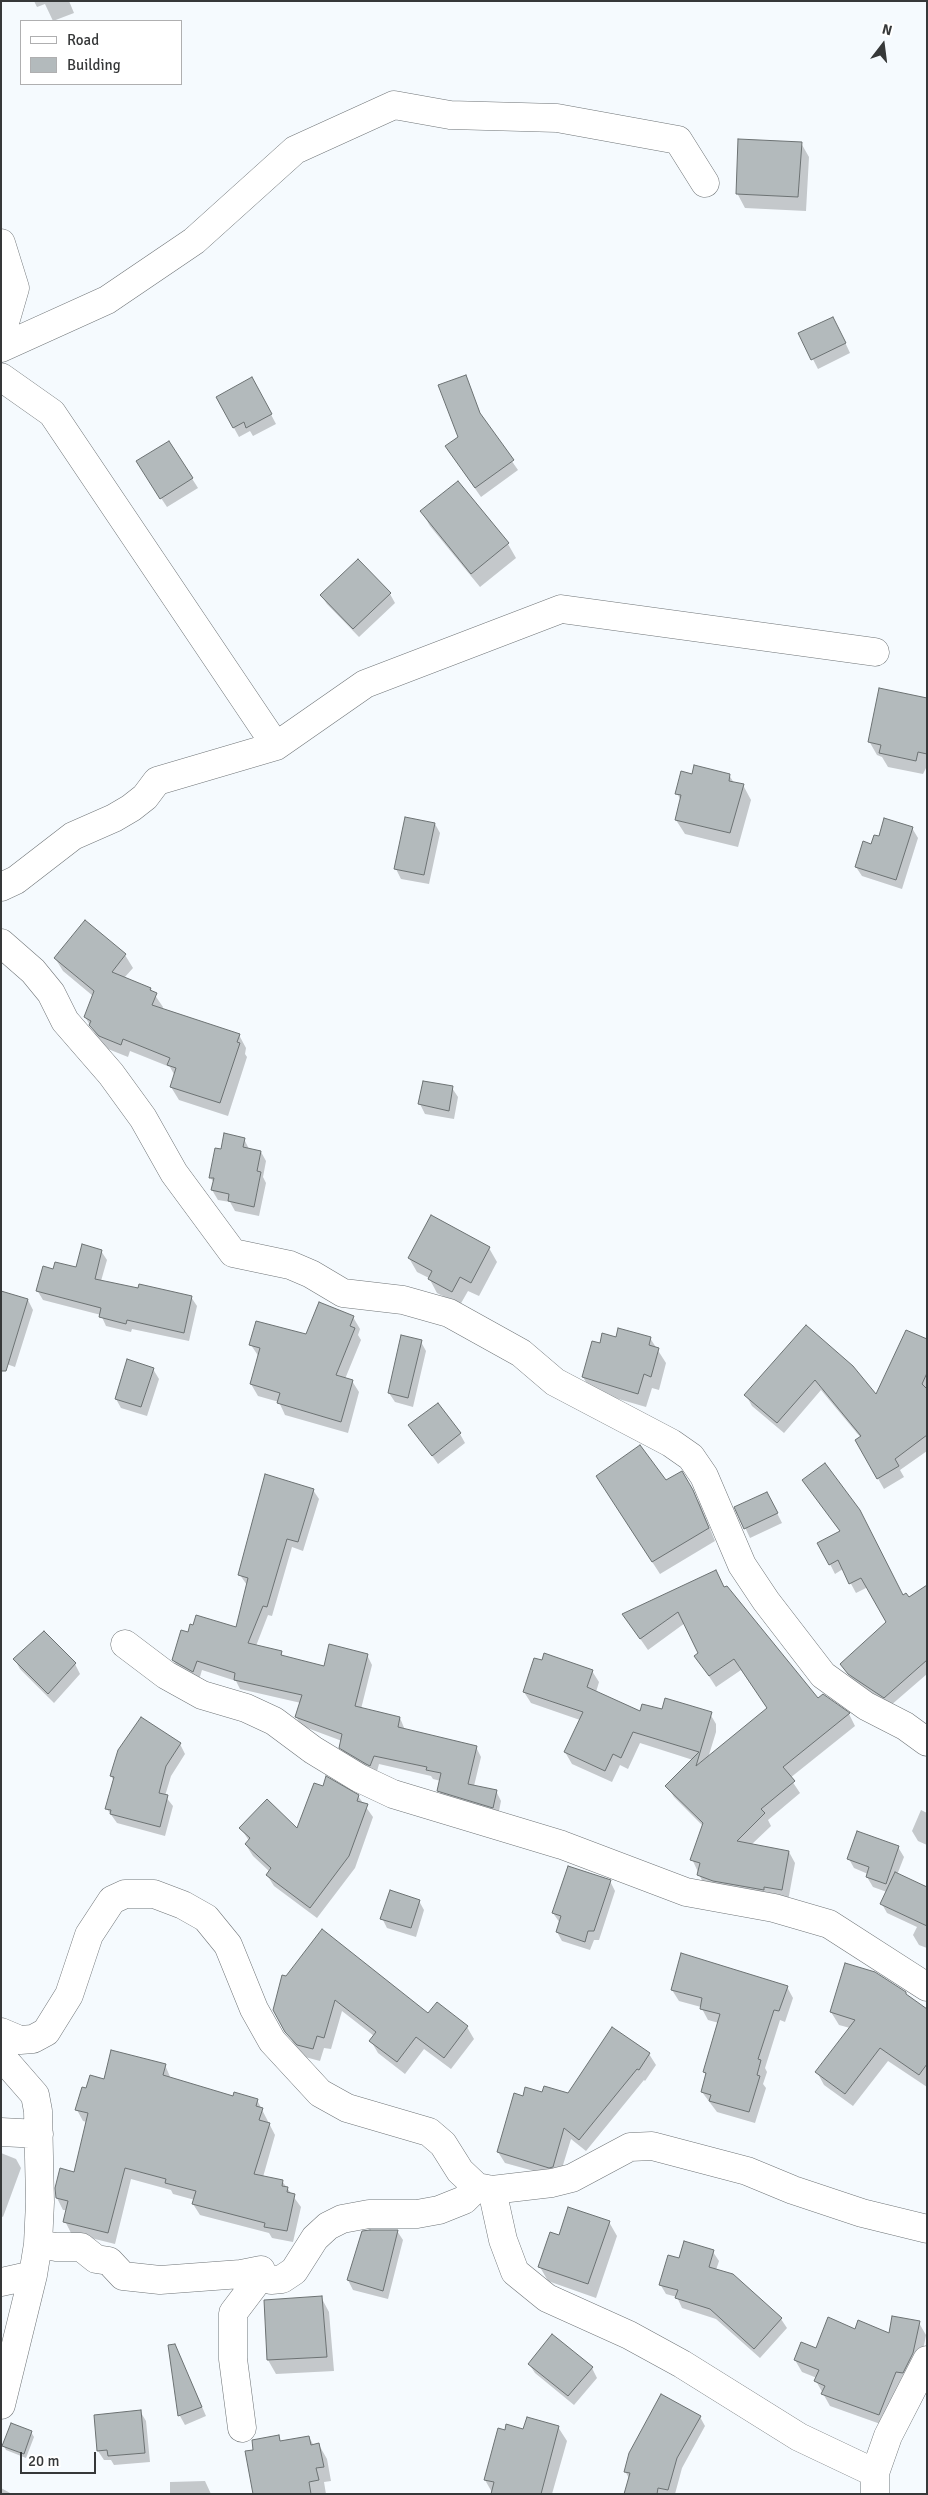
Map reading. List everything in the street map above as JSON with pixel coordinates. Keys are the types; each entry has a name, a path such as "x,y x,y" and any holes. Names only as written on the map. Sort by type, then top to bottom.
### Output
{"street":[{"path":"1,348 107,300 194,241 295,150 394,105 450,115 557,118 678,140 705,182"},
{"path":"1,243 15,288 6,319 1,326"},
{"path":"1,377 52,413 276,746"},
{"path":"1,888 16,880 73,836 114,818 131,808 144,797 157,781 276,746 365,684 561,609 875,652"},
{"path":"1,943 33,971 51,993 65,1021 111,1074 143,1118 174,1173 233,1254 290,1265 311,1274 342,1293 403,1300 449,1313 521,1354 555,1382 671,1443 692,1457 704,1476 742,1565 766,1601 823,1675 866,1706 905,1726 927,1742"},
{"path":"125,1644 166,1675 202,1694 246,1708 274,1720 313,1750 359,1778 393,1794 562,1845 686,1892 774,1908 829,1924 927,1987"},
{"path":"1,2032 20,2040 33,2038 46,2032 69,1995 89,1935 108,1905 112,1900 125,1894 154,1894 183,1905 206,1918 228,1945 254,2008 272,2041 320,2093 347,2108 429,2132 443,2144 460,2171 485,2188 515,2272 547,2298 629,2335 682,2364 875,2483 888,2436 927,2360"},
{"path":"1,2056 35,2095 39,2134 38,2244 33,2275 1,2405"},
{"path":"1,2132 39,2134"},
{"path":"261,2276 271,2280 282,2279 294,2271 315,2238 328,2226 342,2219 369,2214 418,2214 439,2210 464,2200 485,2188 552,2183 572,2178 630,2147 652,2146 747,2171 793,2190 845,2207 927,2229"},
{"path":"38,2244 56,2247 81,2247 96,2260 109,2261 123,2276 160,2280 241,2274 261,2270 261,2276 233,2313 233,2359 242,2428"},
{"path":"1,2282 33,2275"}],"building":[{"path":"738,139 802,142 798,197 736,194"},
{"path":"833,317 846,343 811,360 798,333"},
{"path":"466,375 480,413 514,460 475,488 445,446 458,437 438,385"},
{"path":"252,377 272,414 246,428 244,422 233,428 216,397"},
{"path":"169,441 193,478 160,499 136,461"},
{"path":"458,481 509,543 471,574 420,511"},
{"path":"358,559 391,593 353,629 320,595"},
{"path":"879,688 927,698 927,754 918,752 916,761 879,753 881,745 868,742"},
{"path":"694,765 730,774 729,781 744,784 730,833 675,820 681,795 675,794 681,771 692,774"},
{"path":"405,817 435,823 424,875 394,869"},
{"path":"884,818 913,827 896,880 855,867 863,841 871,844 874,835 879,836"},
{"path":"85,920 126,954 112,972 151,988 150,990 157,993 152,1005 240,1034 237,1042 240,1043 220,1103 170,1087 176,1068 167,1065 170,1058 123,1039 121,1045 99,1036 89,1025 91,1021 84,1017 94,991 54,958"},
{"path":"423,1081 453,1086 449,1111 418,1104"},
{"path":"224,1133 245,1138 243,1147 261,1151 257,1171 261,1172 254,1207 228,1201 229,1194 211,1190 214,1178 209,1178 215,1148 221,1149"},
{"path":"431,1215 490,1247 471,1283 460,1277 452,1292 428,1279 432,1271 408,1258"},
{"path":"82,1244 102,1250 95,1279 138,1288 139,1284 192,1296 184,1333 127,1320 126,1324 99,1317 101,1308 36,1291 43,1266 53,1269 55,1262 76,1267"},
{"path":"1,1291 28,1299 6,1371 1,1371"},
{"path":"319,1302 354,1316 350,1326 355,1328 336,1375 353,1380 341,1422 277,1403 280,1393 250,1384 260,1348 249,1345 256,1321 306,1334"},
{"path":"806,1325 853,1366 876,1394 906,1330 927,1339 927,1373 922,1384 927,1389 927,1435 895,1459 899,1466 877,1479 855,1440 861,1436 815,1380 777,1423 744,1395"},
{"path":"618,1328 651,1337 649,1345 659,1348 651,1377 644,1374 638,1394 582,1377 592,1341 600,1343 602,1333 616,1337"},
{"path":"401,1335 422,1340 408,1398 388,1393"},
{"path":"127,1359 154,1368 141,1407 115,1399"},
{"path":"438,1403 461,1433 432,1456 408,1425"},
{"path":"640,1445 666,1480 682,1471 693,1490 709,1528 652,1562 596,1476"},
{"path":"825,1463 860,1510 903,1595 906,1593 909,1597 927,1585 927,1660 884,1698 848,1674 840,1664 886,1622 861,1578 849,1584 838,1560 829,1565 817,1543 840,1531 802,1480"},
{"path":"265,1474 314,1489 298,1542 287,1539 267,1607 263,1606 248,1643 282,1651 281,1655 324,1666 329,1644 368,1654 355,1706 400,1717 398,1727 477,1746 468,1784 497,1790 493,1808 437,1791 441,1773 426,1770 427,1767 374,1756 370,1766 366,1764 339,1748 342,1734 295,1717 302,1695 234,1680 235,1673 197,1661 193,1672 172,1660 181,1630 188,1632 190,1624 193,1625 196,1615 236,1627 248,1578 238,1575"},
{"path":"767,1492 778,1513 744,1529 734,1507"},
{"path":"716,1570 724,1587 727,1586 818,1698 823,1694 850,1713 783,1767 795,1781 761,1809 765,1813 737,1841 789,1851 782,1890 764,1887 764,1890 713,1881 697,1875 700,1863 690,1860 703,1823 665,1786 699,1752 633,1732 621,1758 613,1754 605,1771 564,1752 583,1712 523,1692 534,1658 542,1660 544,1653 593,1670 587,1687 640,1711 642,1704 662,1709 665,1698 712,1712 696,1766 767,1708 734,1659 709,1676 694,1656 698,1653 678,1612 640,1639 622,1614"},
{"path":"44,1631 76,1663 48,1694 13,1659"},
{"path":"141,1717 181,1743 166,1766 159,1793 168,1795 160,1827 110,1814 111,1810 105,1809 114,1777 110,1776 118,1750"},
{"path":"326,1776 359,1795 357,1801 368,1804 349,1856 310,1908 266,1875 271,1868 245,1844 250,1838 239,1828 267,1799 297,1828 314,1783 323,1786"},
{"path":"857,1831 899,1846 886,1884 866,1877 869,1867 847,1859"},
{"path":"568,1866 611,1880 594,1931 588,1931 585,1942 556,1932 561,1916 552,1913"},
{"path":"895,1872 927,1887 927,1926 880,1904"},
{"path":"390,1890 420,1900 411,1928 380,1919"},
{"path":"322,1929 428,2013 437,2002 468,2026 444,2058 416,2037 397,2062 369,2041 376,2032 335,2000 324,2038 317,2036 313,2049 297,2045 285,2032 273,2010 282,1975 286,1976"},
{"path":"681,1953 788,1986 779,2011 774,2010 758,2059 761,2060 757,2075 760,2076 749,2112 709,2101 711,2095 701,2092 706,2073 703,2072 720,2014 700,2009 702,1998 671,1990"},
{"path":"845,1963 875,1972 906,1992 906,1994 927,2009 927,2064 919,2075 880,2048 845,2094 815,2072 855,2020 830,2012"},
{"path":"612,2027 650,2053 639,2070 637,2069 579,2140 564,2128 553,2167 549,2168 497,2152 514,2093 523,2096 525,2087 542,2092 544,2086 568,2093"},
{"path":"111,2050 166,2064 163,2075 233,2096 234,2092 258,2099 256,2106 263,2108 259,2120 270,2123 254,2174 283,2180 282,2186 288,2187 287,2192 295,2194 287,2231 264,2227 265,2223 192,2204 196,2191 165,2183 166,2179 125,2168 108,2233 63,2222 68,2201 56,2198 55,2188 60,2168 74,2172 88,2113 75,2110 82,2087 86,2088 90,2075 104,2079"},
{"path":"568,2207 610,2221 588,2284 538,2267 550,2232 559,2235"},
{"path":"398,2230 383,2291 347,2280 362,2231"},
{"path":"684,2241 714,2250 709,2267 733,2274 782,2318 754,2349 710,2309 675,2298 678,2290 659,2285 668,2255 679,2258"},
{"path":"322,2296 327,2357 267,2360 264,2300"},
{"path":"892,2316 920,2321 913,2353 903,2373 896,2372 879,2415 821,2394 825,2386 814,2381 819,2370 794,2360 801,2342 816,2348 828,2317 855,2329 858,2320 889,2333"},
{"path":"552,2334 593,2367 568,2396 528,2364"},
{"path":"175,2344 202,2407 178,2416 168,2345"},
{"path":"661,2394 701,2416 677,2458 668,2490 658,2488 657,2494 624,2494 630,2473 624,2472 629,2453"},
{"path":"141,2410 145,2453 108,2456 107,2450 97,2451 94,2415"},
{"path":"527,2417 559,2426 541,2494 491,2494 494,2482 484,2480 498,2428 505,2430 506,2424 523,2429"},
{"path":"11,2423 32,2431 24,2454 2,2446"},
{"path":"279,2435 280,2441 309,2436 311,2445 319,2443 324,2467 316,2468 319,2480 309,2482 311,2494 253,2494 245,2451 253,2450 252,2440"}]}
